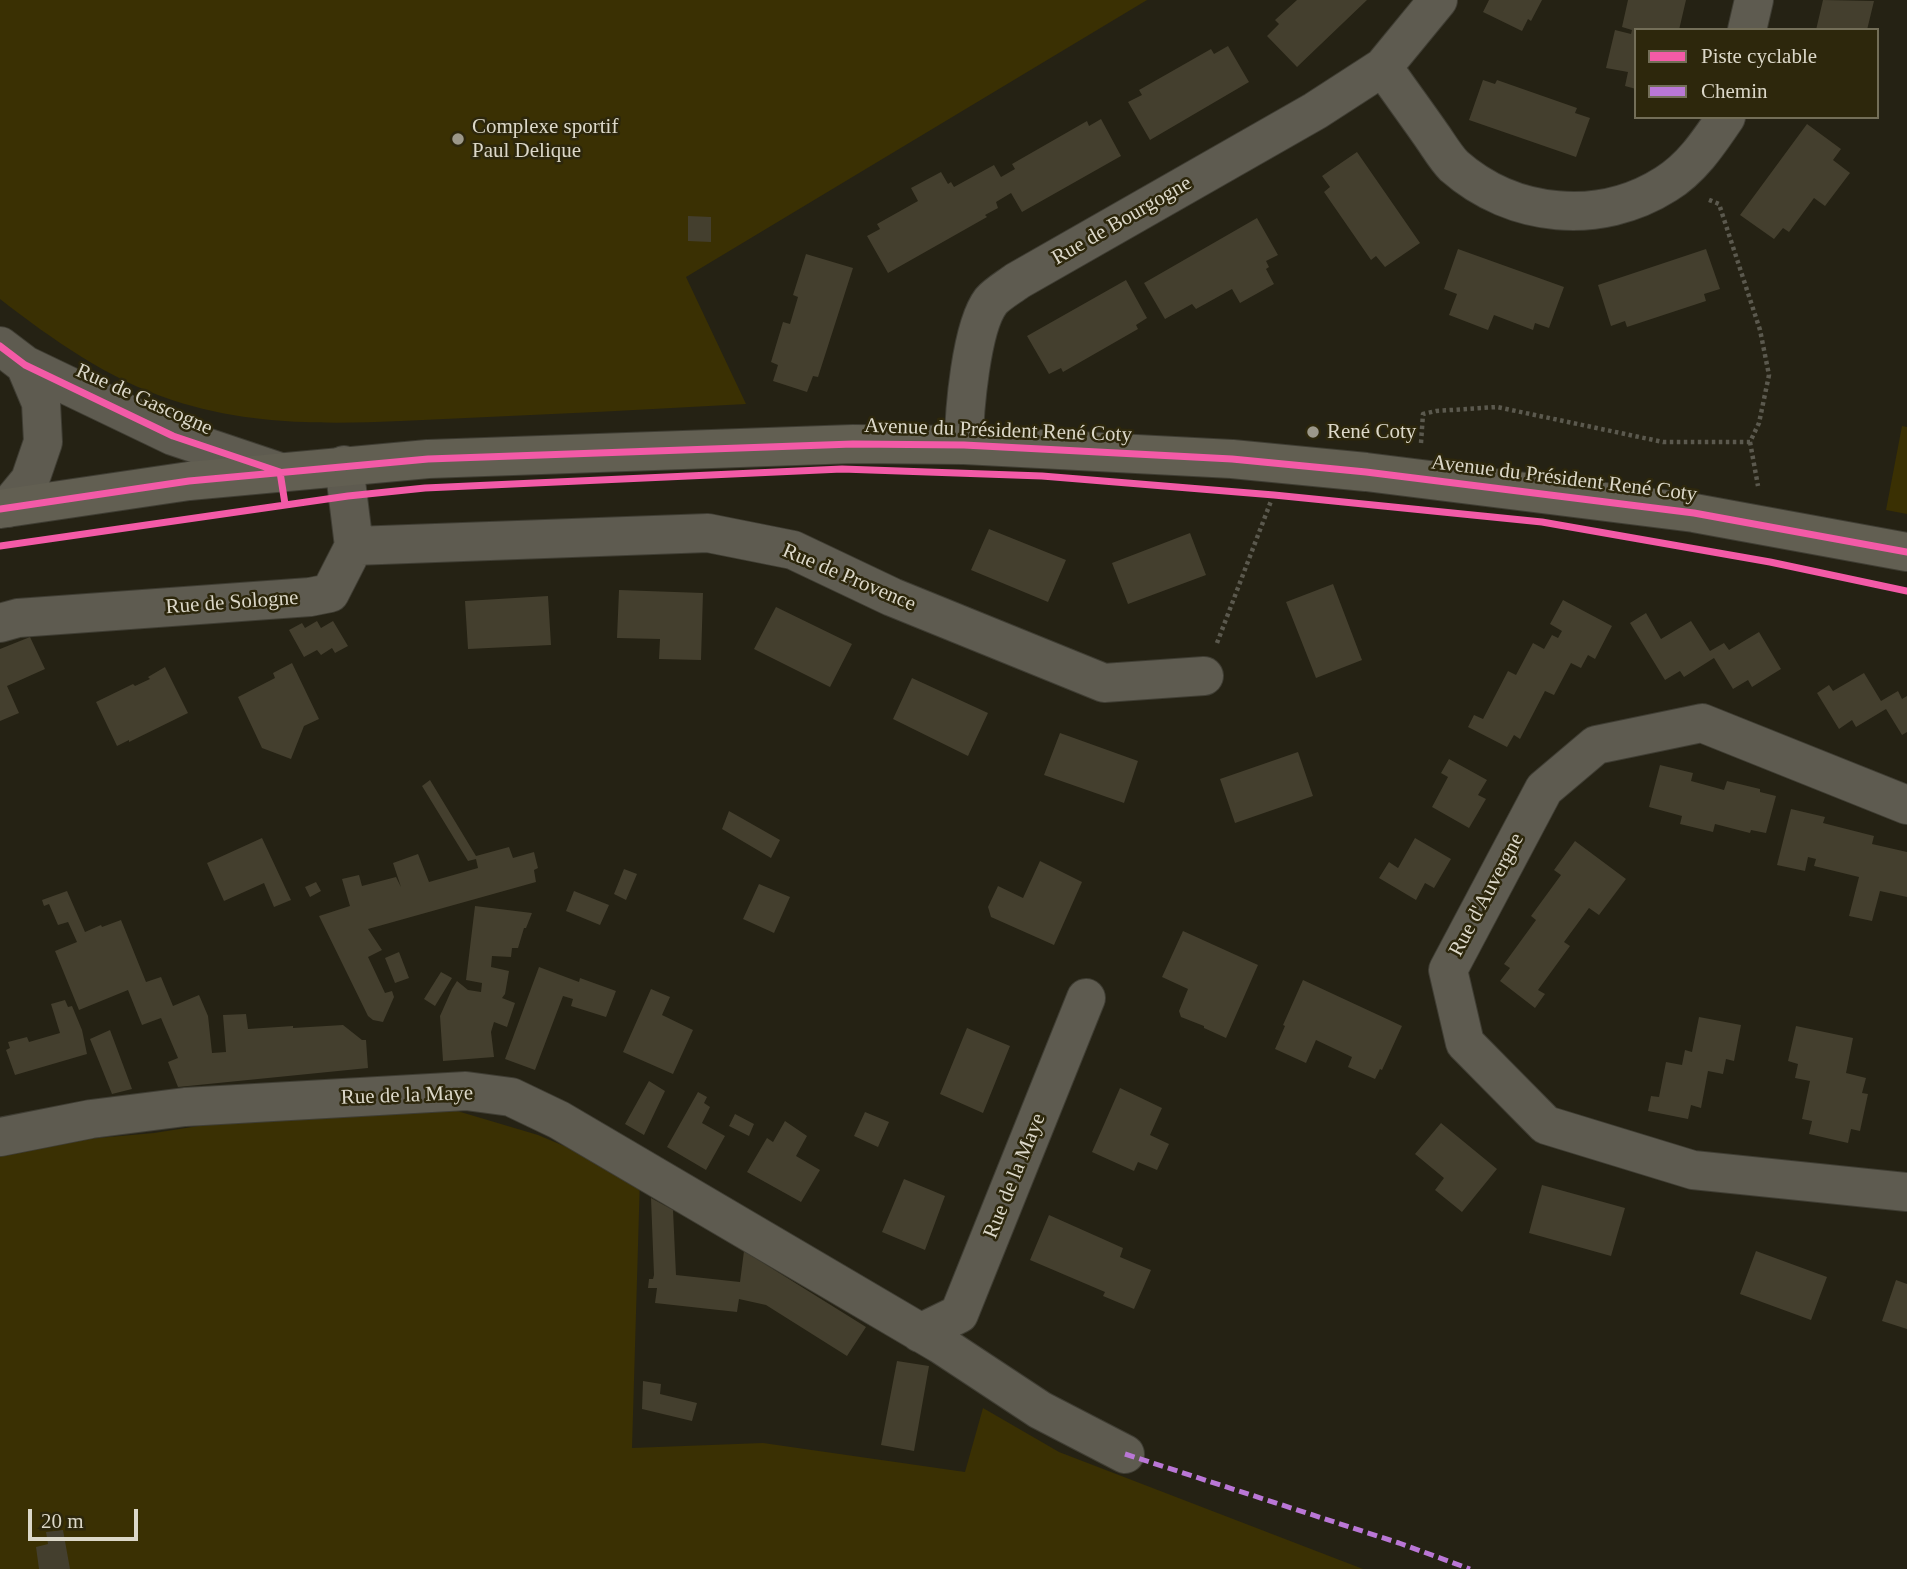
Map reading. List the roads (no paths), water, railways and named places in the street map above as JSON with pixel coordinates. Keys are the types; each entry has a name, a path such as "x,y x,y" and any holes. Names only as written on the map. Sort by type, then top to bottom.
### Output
{"street":[{"name":"Rue de Bourgogne","path":"964,445 964,414 977,334 991,302 1017,281 1315,111 1382,67 1438,0"},
{"path":"1747,28 1754,0"},
{"path":"1382,67 1453,165 1481,186 1511,201 1554,212 1592,210 1626,204 1667,184 1704,150 1725,119"},
{"name":"Rue de Gascogne","path":"13,355 173,436 280,472"},
{"name":"Rue de Gascogne","path":"3,508 30,480 43,442 41,402 13,355"},
{"name":"Avenue du Président René Coty","path":"3,508 189,481 428,458 825,444 964,445 1232,459 1420,478 1694,513 1907,552"},
{"path":"344,465 355,546"},
{"name":"Rue de Provence","path":"355,546 708,533 793,550 892,597 1104,683 1204,676"},
{"name":"Rue de Sologne","path":"0,623 18,618 310,597 330,593 355,546"},
{"name":"Rue d'Auvergne","path":"1907,805 1702,723 1596,745 1544,789 1448,970 1465,1043 1546,1125 1693,1170 1907,1192"},
{"name":"Rue de la Maye","path":"920,1333 959,1314 1086,998"},
{"name":"Rue de la Maye","path":"0,1137 91,1119 185,1107 466,1091 511,1097 559,1120 920,1333 1041,1410 1125,1454"}],"place":[{"name":"Complexe sportif Paul Delique","path":"458,139"},
{"name":"René Coty","path":"1313,432"}]}
